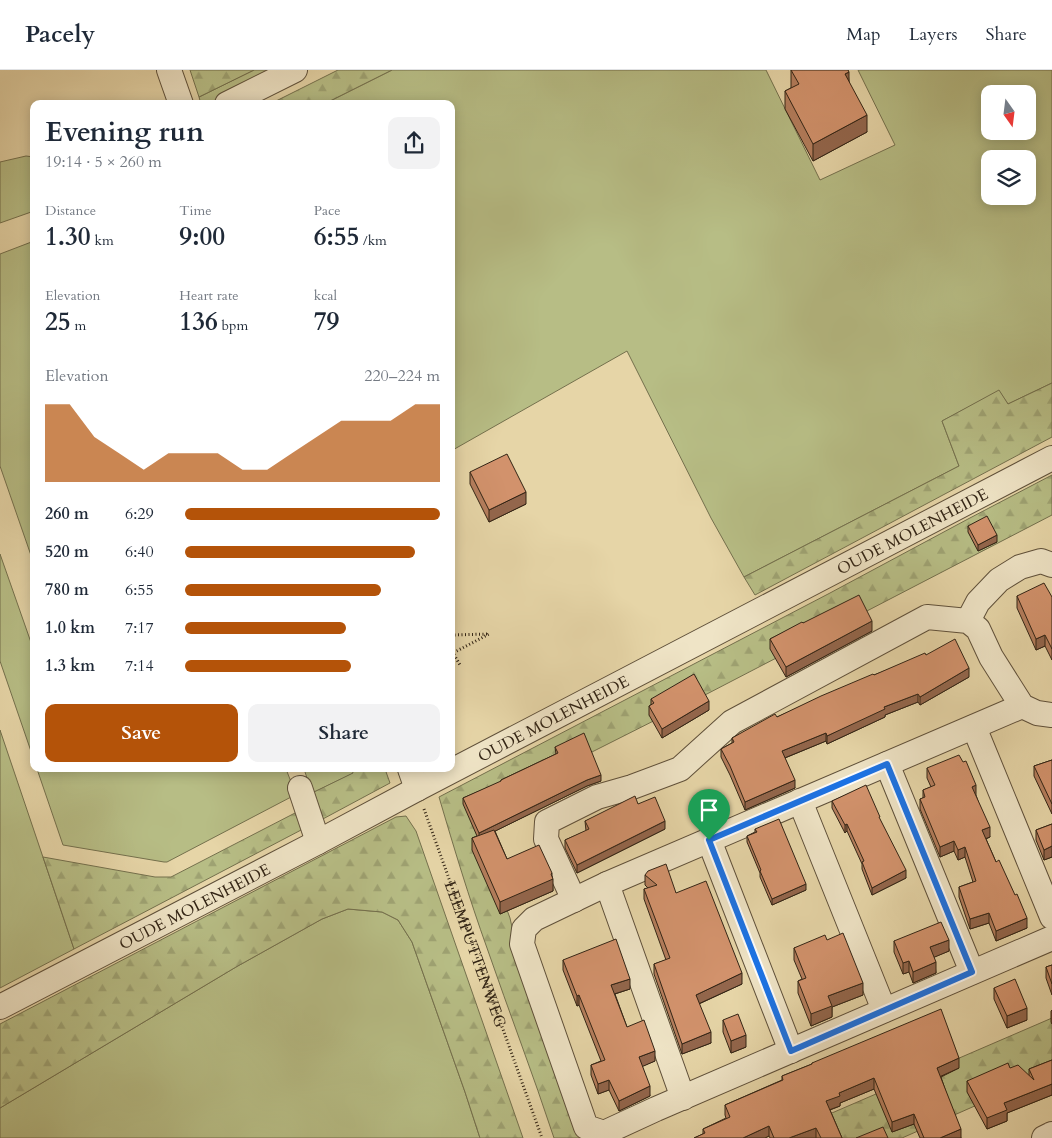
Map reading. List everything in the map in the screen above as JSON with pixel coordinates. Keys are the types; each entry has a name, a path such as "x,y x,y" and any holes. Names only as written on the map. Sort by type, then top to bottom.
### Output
{"street":[{"path":"169,70 180,100"},
{"path":"235,100 295,70"},
{"name":"OUDE MOLENHEIDE","path":"455,758 1052,458"},
{"path":"968,621 978,602 999,580 1020,567 1040,561 1052,565"},
{"path":"574,900 546,839 547,822 597,797 632,787 680,769 732,722 927,616 968,621 978,629 991,656 1022,706 1037,713 1052,715"},
{"path":"1022,706 607,884 534,919 524,928 522,944 586,1127 604,1133 1052,938"},
{"path":"974,727 1052,917"},
{"path":"887,764 972,972"},
{"name":"OUDE MOLENHEIDE","path":"0,1007 318,842 413,779 427,772"},
{"path":"300,788 318,842"},
{"path":"800,801 884,1010"},
{"path":"709,840 791,1051"},
{"path":"607,884 683,1098"},
{"path":"1044,1138 1052,1136"}],"path":[{"path":"455,635 489,634 455,652"},
{"path":"455,656 460,665"},
{"name":"LEEMPUTTENWEG","path":"413,779 542,1138"}],"green space":[{"path":"190,70 254,70 199,97"},
{"path":"254,70 278,70 218,100 200,100 199,97"},
{"path":"338,70 392,70 332,100 278,100"},
{"path":"392,70 766,70 820,180 895,145 858,70 1052,70 1052,383 1008,404 999,391 942,421 959,466 744,577 711,518 627,351 455,449 455,100 332,100"},
{"path":"30,156 30,212 0,223 0,162"},
{"path":"30,243 30,552 0,466 0,254"},
{"path":"1052,383 1052,437 755,595 744,577 959,466 942,421 999,390 1008,404"},
{"path":"1052,475 1052,515 703,696 471,813 510,918 515,941 532,986 580,1138 554,1138 474,910 439,797"},
{"path":"0,554 30,640 30,748 0,661"},
{"path":"0,730 74,949 0,988"},
{"path":"38,772 287,772 293,787 293,796 167,862 63,845"},
{"path":"305,772 354,773 312,793"},
{"path":"386,772 390,783 321,820 312,793 353,773"},
{"path":"295,813 303,829 74,949 43,857 155,877 171,877"},
{"path":"406,816 416,831 523,1138 480,1138 412,942 398,920 382,912 348,909 322,919 236,967 0,1108 0,1024 396,817"},
{"path":"348,909 382,912 398,920 412,942 480,1138 0,1138 0,1108 236,967 322,919"},
{"path":"1052,1018 1052,1072 902,1138 774,1138"}],"building":[{"path":"791,70 848,70 849,72 845,74 867,115 813,144 785,91 799,84"},
{"path":"507,454 526,492 489,510 470,472"},
{"path":"987,516 997,535 978,545 968,526"},
{"path":"1044,583 1052,597 1052,649 1045,635 1036,639 1017,596"},
{"path":"859,595 872,621 786,667 770,639"},
{"path":"955,639 969,668 920,697 918,694 884,707 885,709 827,736 826,733 782,751 795,780 745,802 721,749 734,742 732,738 775,714 777,717 873,674 925,653 926,655"},
{"path":"694,674 709,701 662,729 649,706 654,703 651,699"},
{"path":"584,733 601,775 479,833 463,798 558,753 555,747"},
{"path":"959,755 963,762 966,761 976,785 972,787 990,827 982,830 996,862 999,860 1027,918 996,931 989,913 970,919 959,887 976,881 965,847 958,850 954,841 940,847 920,799 925,797 923,790 935,785 927,768"},
{"path":"1052,760 1052,804 1034,766"},
{"path":"866,785 879,817 906,870 872,888 862,862 864,861 847,824 845,825 832,801"},
{"path":"635,796 638,804 655,797 665,821 577,865 565,840 589,829 585,821"},
{"path":"779,819 806,884 772,899 747,836 757,832 755,829"},
{"path":"1052,824 1052,846 1044,850 1036,830"},
{"path":"494,830 507,859 539,845 553,879 500,902 472,838"},
{"path":"666,864 676,893 706,881 742,973 696,995 711,1032 682,1044 654,964 670,958 644,889 657,885 645,875 648,871"},
{"path":"941,922 949,940 930,947 936,962 913,972 909,961 903,963 894,941"},
{"path":"843,933 863,983 828,996 832,1006 811,1014 798,981 806,978 794,948 825,935 827,940"},
{"path":"616,939 630,979 611,985 627,1027 644,1020 655,1051 639,1057 650,1086 619,1101 609,1080 598,1084 591,1065 605,1060 563,960"},
{"path":"1052,965 1052,984 1046,967"},
{"path":"1015,979 1027,1008 1007,1016 994,988"},
{"path":"941,1009 959,1058 937,1068 961,1129 940,1138 924,1138 914,1114 892,1122 874,1078 839,1093 840,1096 826,1101 842,1138 821,1138 816,1128 789,1138 774,1138 769,1126 743,1138 694,1138 705,1133 703,1129 730,1117 725,1105 783,1080 782,1076"},
{"path":"738,1014 746,1035 731,1041 723,1020"},
{"path":"1052,1060 1052,1084 1004,1103 1007,1110 987,1118 967,1081 1008,1063 1010,1068 1018,1065 1034,1080 1029,1069"},
{"path":"883,1127 888,1138 856,1138"}],"route":[{"path":"887,764 972,972 791,1051 709,840 887,764"}]}
